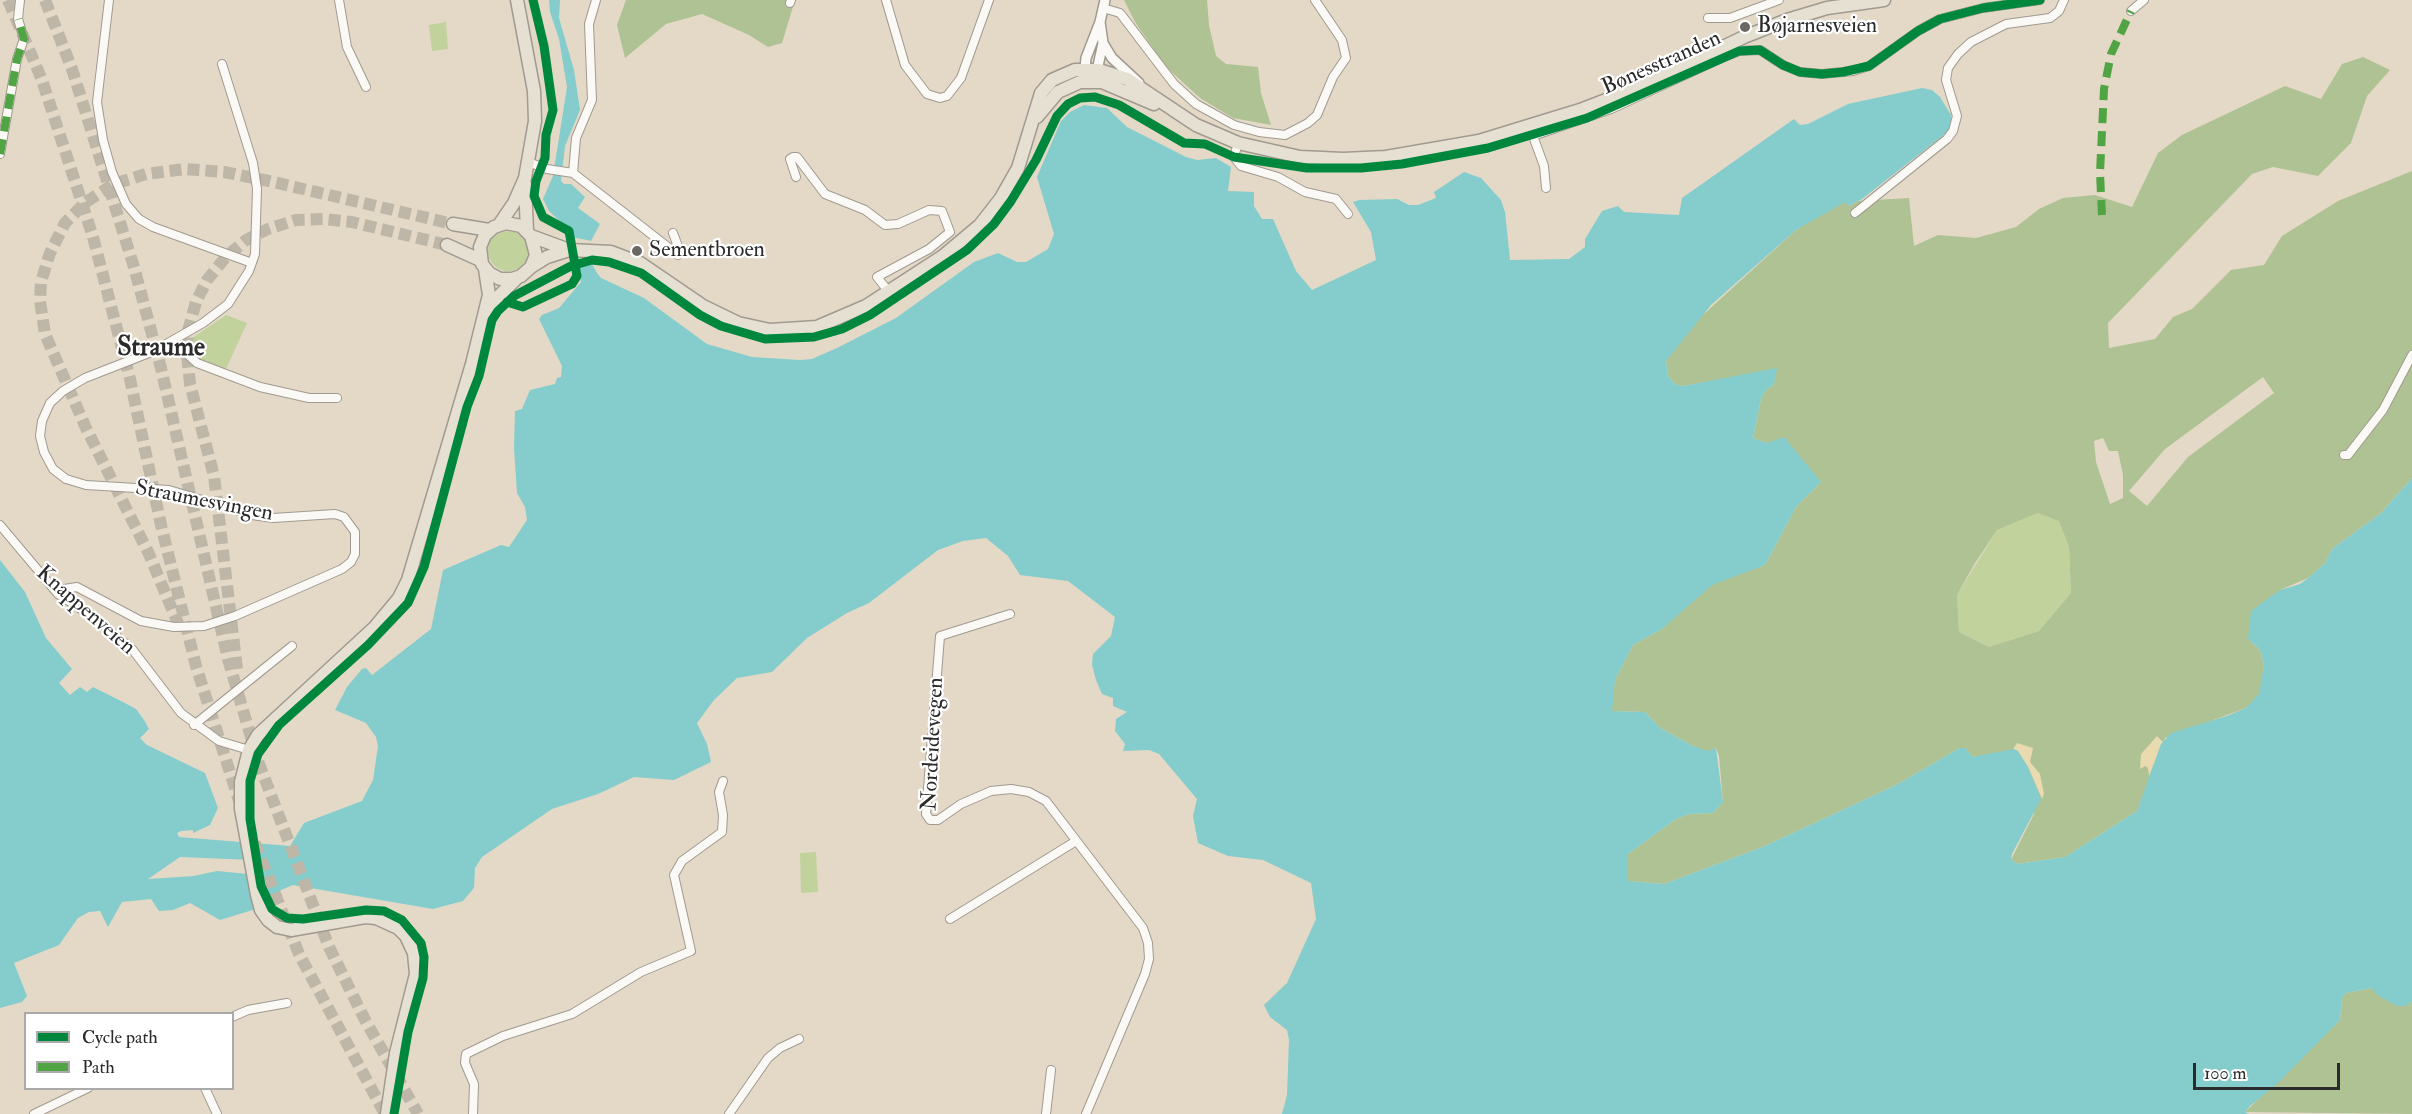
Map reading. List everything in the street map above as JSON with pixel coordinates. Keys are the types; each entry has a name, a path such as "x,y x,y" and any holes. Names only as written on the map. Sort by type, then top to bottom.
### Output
{"main road":[{"path":"517,0 534,91 535,122 525,178 529,233 536,255 531,267"},
{"path":"453,224 494,227 514,224 569,250 611,252 640,263 719,315 738,323 770,330 803,329 831,323 854,313 960,243 980,225 1010,184 1032,126 1041,110 1058,92 1072,84 1093,82 1117,87 1238,143 1300,157 1343,159 1409,154 1479,141 1590,106 1787,20 1827,8 1884,0"},
{"path":"1032,126 1037,102 1046,86 1059,76 1085,69 1099,70 1127,79 1182,117"},
{"path":"387,1114 396,1053 416,974 414,953 406,936 388,922 376,918 352,919 303,929 277,927 261,910 244,829 241,782 249,750 258,735 275,717 375,628 399,598 417,552 489,295 480,247 494,227 507,215 525,178"},
{"path":"447,245 483,264 500,279 518,278"},
{"path":"478,334 498,297 518,278 531,267 569,250"}],"street":[{"path":"0,154 17,59 24,39 18,19 20,0"},
{"path":"109,0 97,102 109,161 126,204 139,219 153,227 252,263"},
{"path":"339,0 347,47 366,87"},
{"path":"573,174 576,138 592,100 589,24 596,0"},
{"path":"886,0 905,65 927,94 940,98 947,96 961,78 989,0"},
{"path":"1093,82 1085,69 1086,58 1100,22 1104,4 1120,13 1174,84 1196,104 1234,125 1259,132 1285,135 1308,123 1317,115 1333,77 1346,58 1341,39 1314,0"},
{"path":"1708,18 1730,18 1779,0"},
{"name":"Bønesstranden","path":"1546,188 1544,166 1533,136 1611,109 1739,51 1760,50 1783,65 1800,72 1822,74 1853,71 1869,66 1940,18 2040,0"},
{"path":"1855,213 1947,139 1953,131 1956,116 1946,80 1948,68 1958,54 1971,42 1999,27 2016,22 2050,18 2059,11 2064,0"},
{"path":"2131,11 2145,0"},
{"path":"1093,82 1099,70 1103,43 1100,22"},
{"path":"1103,43 1112,58 1134,76 1144,89"},
{"name":"Straumesvingen","path":"58,594 64,589 77,587 141,621 174,627 204,626 235,616 342,569 351,562 355,554 355,532 344,517 335,514 293,518 252,515 169,490 86,485 66,479 53,469 44,452 40,436 42,421 50,403 63,391 85,378 173,341 203,323 228,304 252,263 255,254 257,189 253,163 222,64"},
{"path":"1238,143 1234,158 1241,166 1278,177 1305,192 1336,200 1348,214"},
{"path":"796,177 790,159 793,157 796,157 825,194 865,210 880,222 898,224 922,212 938,209 944,214 950,232 912,259 877,277 889,292"},
{"path":"528,162 553,171 573,174 678,255 679,249 673,233"},
{"path":"173,341 197,363 260,387 309,398 337,398"},
{"path":"2344,455 2348,454 2383,410 2412,355"},
{"name":"Knappenveien","path":"0,525 58,594 93,617 132,649 181,713 194,725 219,741 249,750"},
{"name":"Nordeidevegen","path":"1010,614 962,627 940,636 926,814 930,820 938,820 961,804 991,790 1011,789 1029,792 1046,801 1143,928 1148,943 1149,959 1086,1114"},
{"path":"194,725 292,646"},
{"path":"472,1114 474,1084 464,1058 466,1054 502,1036 572,1014 641,972 691,951 674,874 682,861 722,832 723,815 719,792 723,781"},
{"path":"950,919 1076,841"},
{"path":"234,1016 248,1010 287,1003"},
{"path":"729,1114 768,1059 780,1048 799,1039"},
{"path":"1047,1114 1051,1070"},
{"path":"34,1114 86,1090"},
{"path":"205,1090 217,1114"}],"green space":[{"path":"626,0 795,0 782,43 768,47 749,35 702,14 666,24 625,58 617,25"},
{"path":"1124,0 1207,0 1209,25 1216,56 1226,64 1258,67 1261,93 1271,125 1233,118 1200,98 1165,66 1135,22"},
{"path":"446,22 448,49 432,51 429,25"},
{"path":"2363,57 2390,70 2367,96 2351,143 2318,176 2273,167 2252,174 2108,323 2109,348 2155,339 2173,317 2192,309 2231,270 2264,265 2282,236 2338,201 2412,171 2412,478 2381,513 2332,549 2325,563 2308,578 2280,590 2250,641 2260,650 2264,665 2260,694 2246,708 2165,738 2137,811 2065,857 2018,864 2011,860 2034,814 2028,767 2018,751 1972,757 1966,748 1960,748 1896,785 1765,846 1664,884 1628,881 1628,854 1676,819 1689,814 1713,813 1723,802 1719,756 1716,748 1707,752 1693,746 1660,728 1645,712 1611,711 1615,680 1633,645 1662,629 1712,584 1765,565 1796,507 1821,482 1767,443 1753,438 1761,399 1765,391 1774,384 1776,369 1683,386 1675,384 1668,376 1666,361 1694,323 1796,230 1845,201 1848,206 1858,201 1909,198 1914,246 1938,235 1976,238 2016,227 2039,209 2063,198 2095,195 2132,207 2158,153 2182,135 2285,86 2321,99 2342,64","holes":["2263,377 2274,393 2188,457 2147,506 2129,491 2165,449","2103,438 2109,451 2118,451 2123,475 2123,498 2110,504 2096,462 2094,441","2038,513 2059,521 2069,547 2071,593 2039,631 1989,647 1959,632 1957,595 1997,530"]},
{"path":"508,231 522,237 528,251 522,265 508,271 494,265 488,251 494,237"},
{"path":"226,315 247,323 225,371 203,363 184,348 185,343"},
{"path":"2038,513 2059,520 2069,547 2071,593 2039,631 1989,647 1959,632 1957,595 1997,530"},
{"path":"816,852 818,892 801,893 800,853"},
{"path":"2372,988 2406,1006 2412,1001 2412,1114 2245,1112 2340,1020 2342,998 2346,993"}],"sand":[{"path":"2157,736 2163,742 2149,776 2148,768 2145,766 2140,769 2141,754"},
{"path":"2017,743 2033,748 2030,762 2040,774 2044,794 2042,799 2028,767 2018,751 2013,749"}],"water":[{"path":"549,0 560,0 559,18 574,70 580,110 565,146 561,181 564,184 571,184 585,197 578,208 600,224 591,241 592,264 597,273 601,278 644,298 707,344 752,357 800,360 812,359 896,318 974,262 998,253 1017,262 1026,262 1048,249 1054,234 1037,177 1061,121 1070,112 1084,105 1107,108 1127,127 1186,157 1197,160 1216,158 1231,167 1228,191 1254,192 1254,206 1262,219 1273,219 1296,271 1312,290 1376,260 1371,232 1353,202 1359,200 1397,199 1409,205 1418,205 1436,198 1434,192 1464,172 1481,178 1501,200 1505,212 1510,260 1569,259 1585,247 1585,239 1602,211 1618,206 1624,212 1679,215 1682,198 1794,119 1800,125 1808,124 1848,104 1922,88 1932,90 1940,97 1951,115 1951,127 1945,134 1862,199 1848,206 1845,202 1796,230 1711,305 1666,361 1668,376 1675,384 1683,386 1777,368 1774,384 1765,391 1761,399 1753,438 1767,443 1784,437 1821,482 1796,507 1765,565 1712,585 1662,629 1633,645 1615,680 1612,711 1645,712 1660,728 1693,746 1707,751 1716,748 1723,802 1713,813 1689,814 1676,819 1628,854 1628,881 1664,884 1765,846 1896,785 1960,748 1966,748 1972,757 2014,749 2018,751 2028,767 2041,799 2011,860 2018,864 2065,857 2137,811 2161,744 2171,733 2246,708 2259,694 2264,665 2260,650 2248,639 2251,611 2280,590 2300,584 2308,578 2325,563 2332,549 2381,513 2412,478 2412,1001 2406,1006 2397,1006 2377,995 2372,988 2346,993 2342,998 2340,1020 2276,1085 2250,1106 2245,1112 2249,1114 1282,1114 1287,1095 1289,1040 1287,1030 1270,1017 1264,1005 1287,983 1316,919 1311,883 1263,860 1228,856 1198,843 1193,816 1197,799 1159,754 1149,750 1123,751 1125,744 1115,731 1116,719 1127,712 1113,706 1113,698 1102,694 1096,680 1092,665 1093,654 1111,636 1115,617 1068,581 1020,575 1008,556 986,538 963,541 938,550 869,603 847,613 807,638 772,672 737,678 714,700 697,723 707,744 711,762 674,780 634,777 598,794 552,809 482,857 475,868 474,888 463,901 433,909 293,885 281,890 269,905 220,920 190,903 173,910 159,911 151,899 122,902 108,927 100,911 89,912 78,918 59,945 14,963 27,996 22,1002 0,1008 0,560 25,592 46,638 72,669 59,683 70,695 80,687 87,692 93,687 136,709 149,729 140,738 147,745 205,773 218,808 210,825 193,833 193,830 181,831 177,833 179,837 290,846 304,823 362,801 373,780 378,746 376,737 366,723 335,710 347,687 362,669 366,668 372,675 431,629 443,570 501,545 509,547 527,520 525,507 517,493 514,448 515,411 522,409 530,390 555,384 557,378 561,377 562,366 539,319 542,315 559,308 581,282 573,234 549,211 543,199 553,176 567,87 559,39 550,12","holes":["180,857 253,860 267,866 262,871 248,874 217,871 194,876 148,879"]}],"pier":[{"path":"571,237 592,241 595,264 576,268"}],"tunnel":[{"path":"8,0 42,80 93,237 130,379 161,525 196,666 241,807"},
{"path":"45,0 72,69 134,267 161,368 228,659 258,761 329,947 364,1018 418,1114"},
{"path":"179,626 149,554 86,428 45,334 40,301 41,282 50,253 65,223 86,202 114,184 146,174 185,169 224,172 269,181 453,224"},
{"path":"237,669 214,476 190,384 187,355 188,331 196,302 207,280 225,258 246,240 268,229 296,220 324,219 352,222 447,245"},
{"path":"248,826 299,954 385,1114"}],"marked path":[{"path":"2102,215 2100,173 2104,89 2111,54 2131,11"},
{"path":"0,154 17,59 24,39 18,19"}],"cycle path":[{"path":"507,302 523,307 572,284 577,276 569,231 543,217 534,196 536,181 545,158 546,135 553,110 544,46 533,0"},
{"path":"394,1114 408,1032 423,978 424,957 421,943 402,920 384,911 366,910 303,919 287,918 272,909 261,886 250,819 250,781 258,754 279,725 368,645 408,603 424,567 467,407 479,376 492,320 514,296 571,266 592,260 609,262 641,273 700,315 721,326 765,339 814,337 842,329 870,315 967,250 994,224 1011,201 1036,160 1057,116 1068,104 1080,98 1095,97 1119,105 1184,143 1205,144 1234,157 1307,168 1361,168 1402,164 1488,148 1587,118 1739,51 1760,50 1783,65 1800,72 1822,74 1843,72 1869,66 1918,31 1940,19 1983,8 2040,0"}],"place":[{"name":"Bøjarnesveien","path":"1745,27"},
{"name":"Sementbroen","path":"637,251"}],"district":[{"name":"Straume","path":"161,349"}]}
